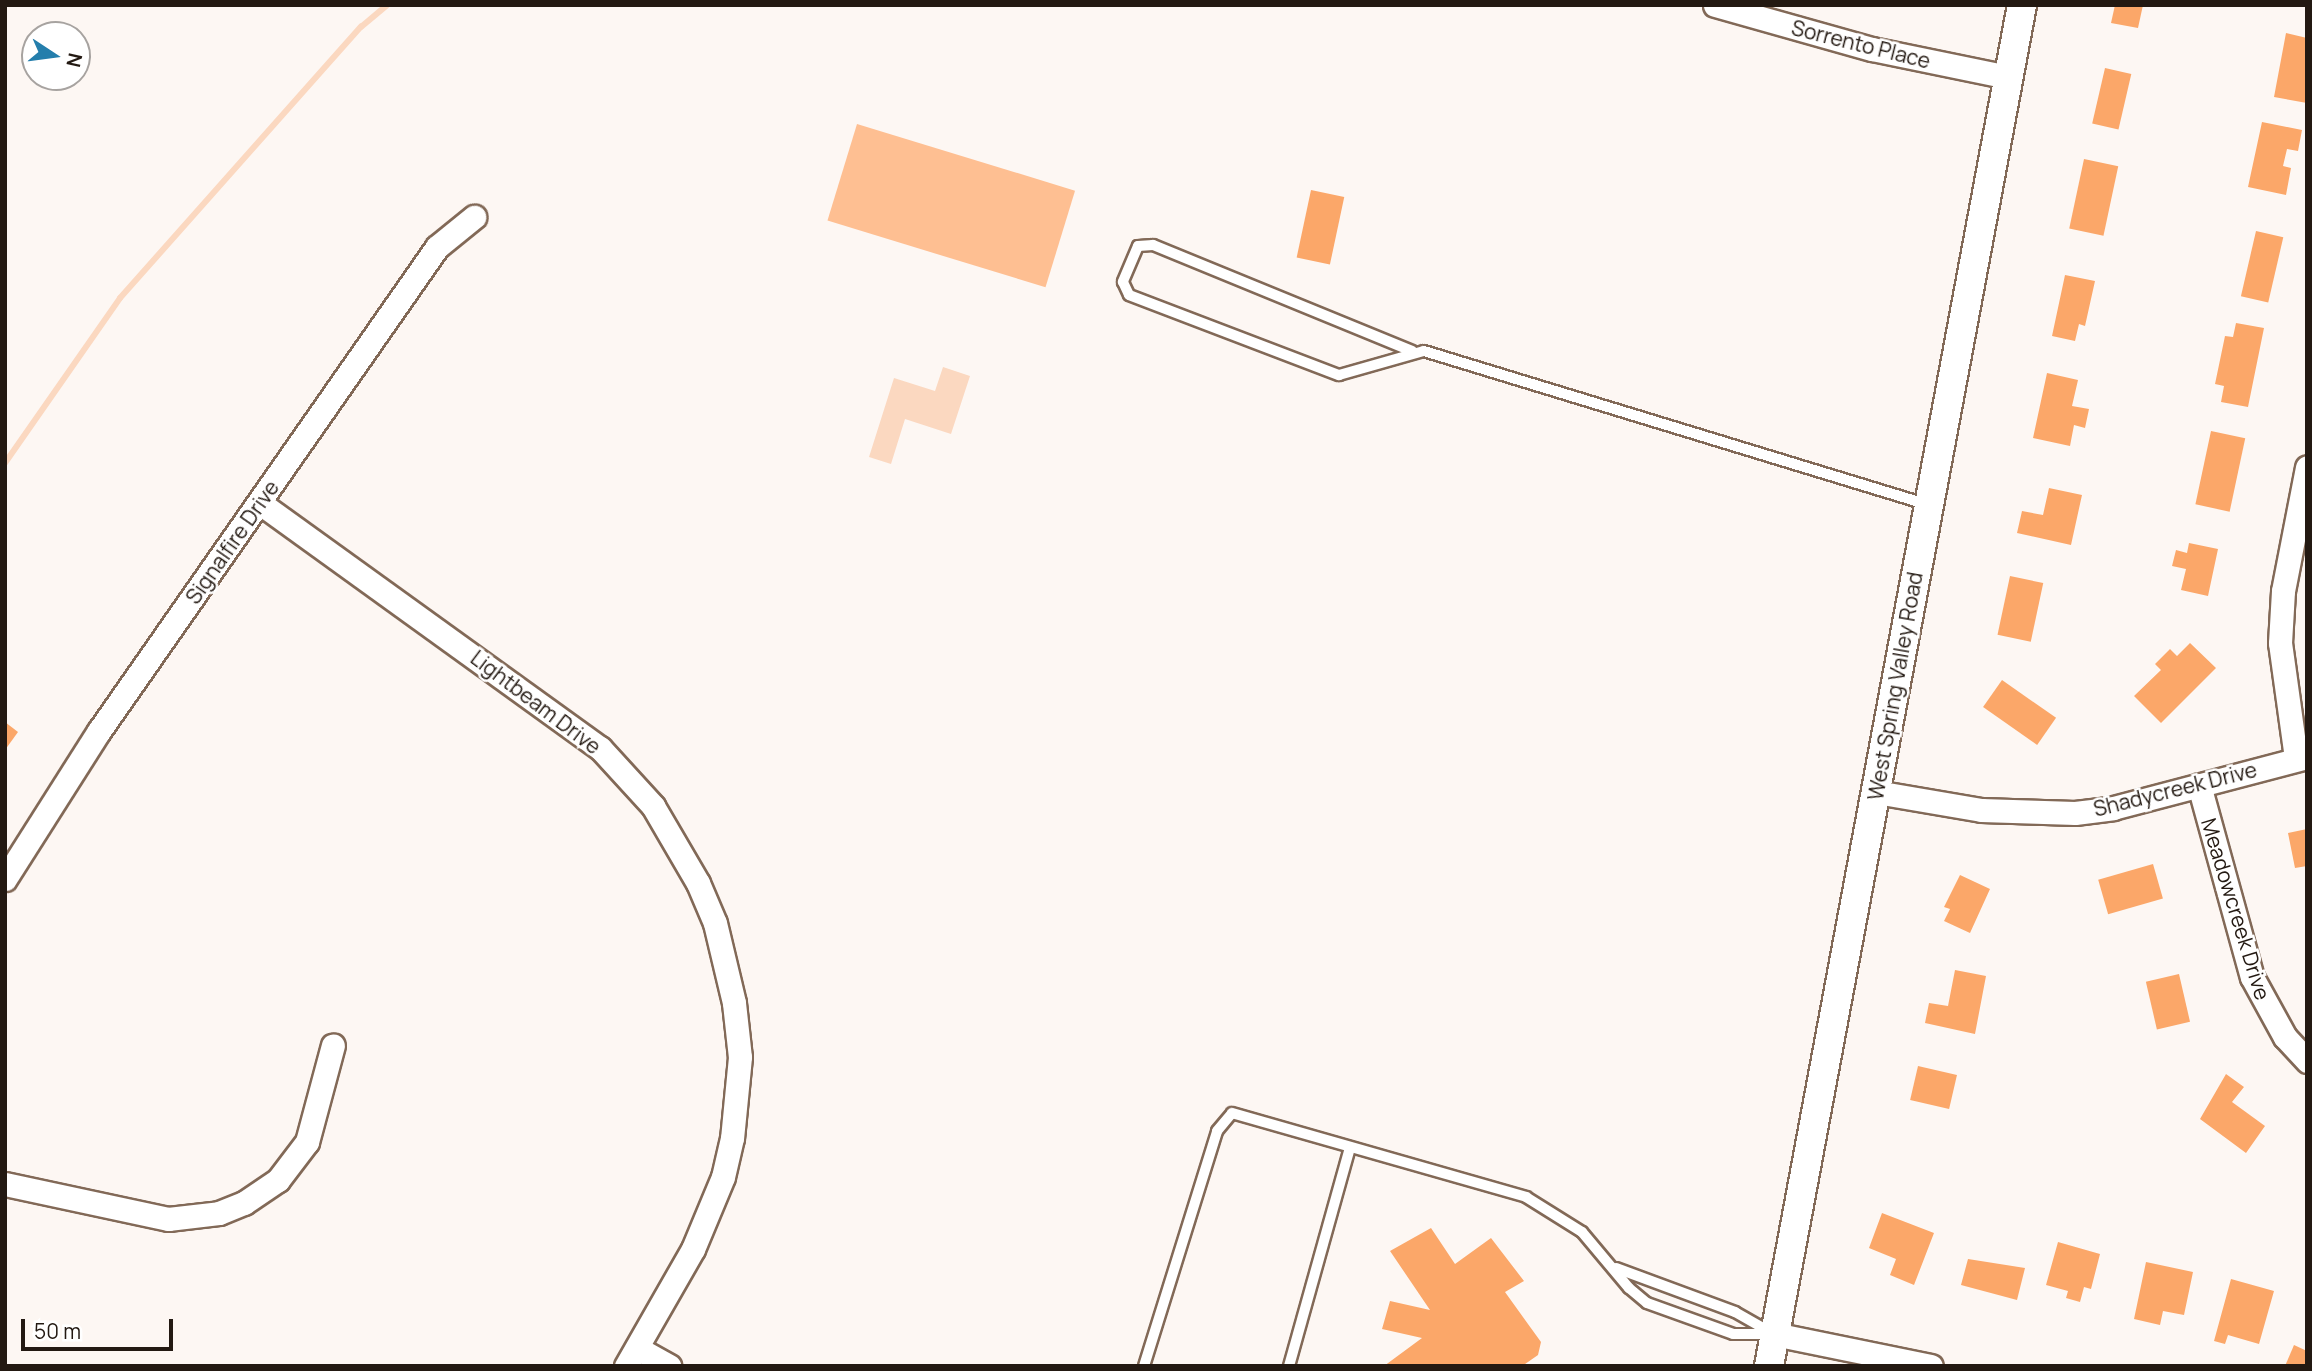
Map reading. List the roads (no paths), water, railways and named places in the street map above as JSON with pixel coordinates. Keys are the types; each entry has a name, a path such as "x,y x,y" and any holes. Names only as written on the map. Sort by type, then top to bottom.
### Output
{"street":[{"name":"Sorrento Place","path":"1715,5 1872,49 2008,77"},
{"name":"West Spring Valley Road","path":"1769,1366 2022,5"},
{"name":"Signalfire Drive","path":"5,879 99,731 437,247 474,217"},
{"path":"2301,758 2280,643 2283,591 2307,467"},
{"name":"Lightbeam Drive","path":"260,503 600,748 653,806 698,883 715,923 732,992 740,1057 738,1098 723,1177 711,1212 631,1357"},
{"name":"Shadycreek Drive","path":"1875,792 1981,810 2037,815 2113,808 2301,758"},
{"name":"Meadowcreek Drive","path":"2199,785 2252,977 2285,1037 2307,1061"},
{"path":"5,1184 167,1219 206,1215 244,1203 278,1180 307,1142 333,1045"},
{"path":"1774,1334 1931,1366"},
{"path":"631,1357 669,1366"}],"lane":[{"path":"1412,351 1339,375 1129,295 1123,282 1138,246 1153,245 1412,351 1454,359 1929,505"},
{"path":"1144,1366 1217,1131 1233,1113 1526,1197 1582,1232 1647,1303 1733,1334 1774,1334"},
{"path":"1289,1366 1350,1147"},
{"path":"1613,1266 1735,1312 1774,1334"}],"waterway":[{"path":"5,463 120,298 361,27 387,5"}]}
